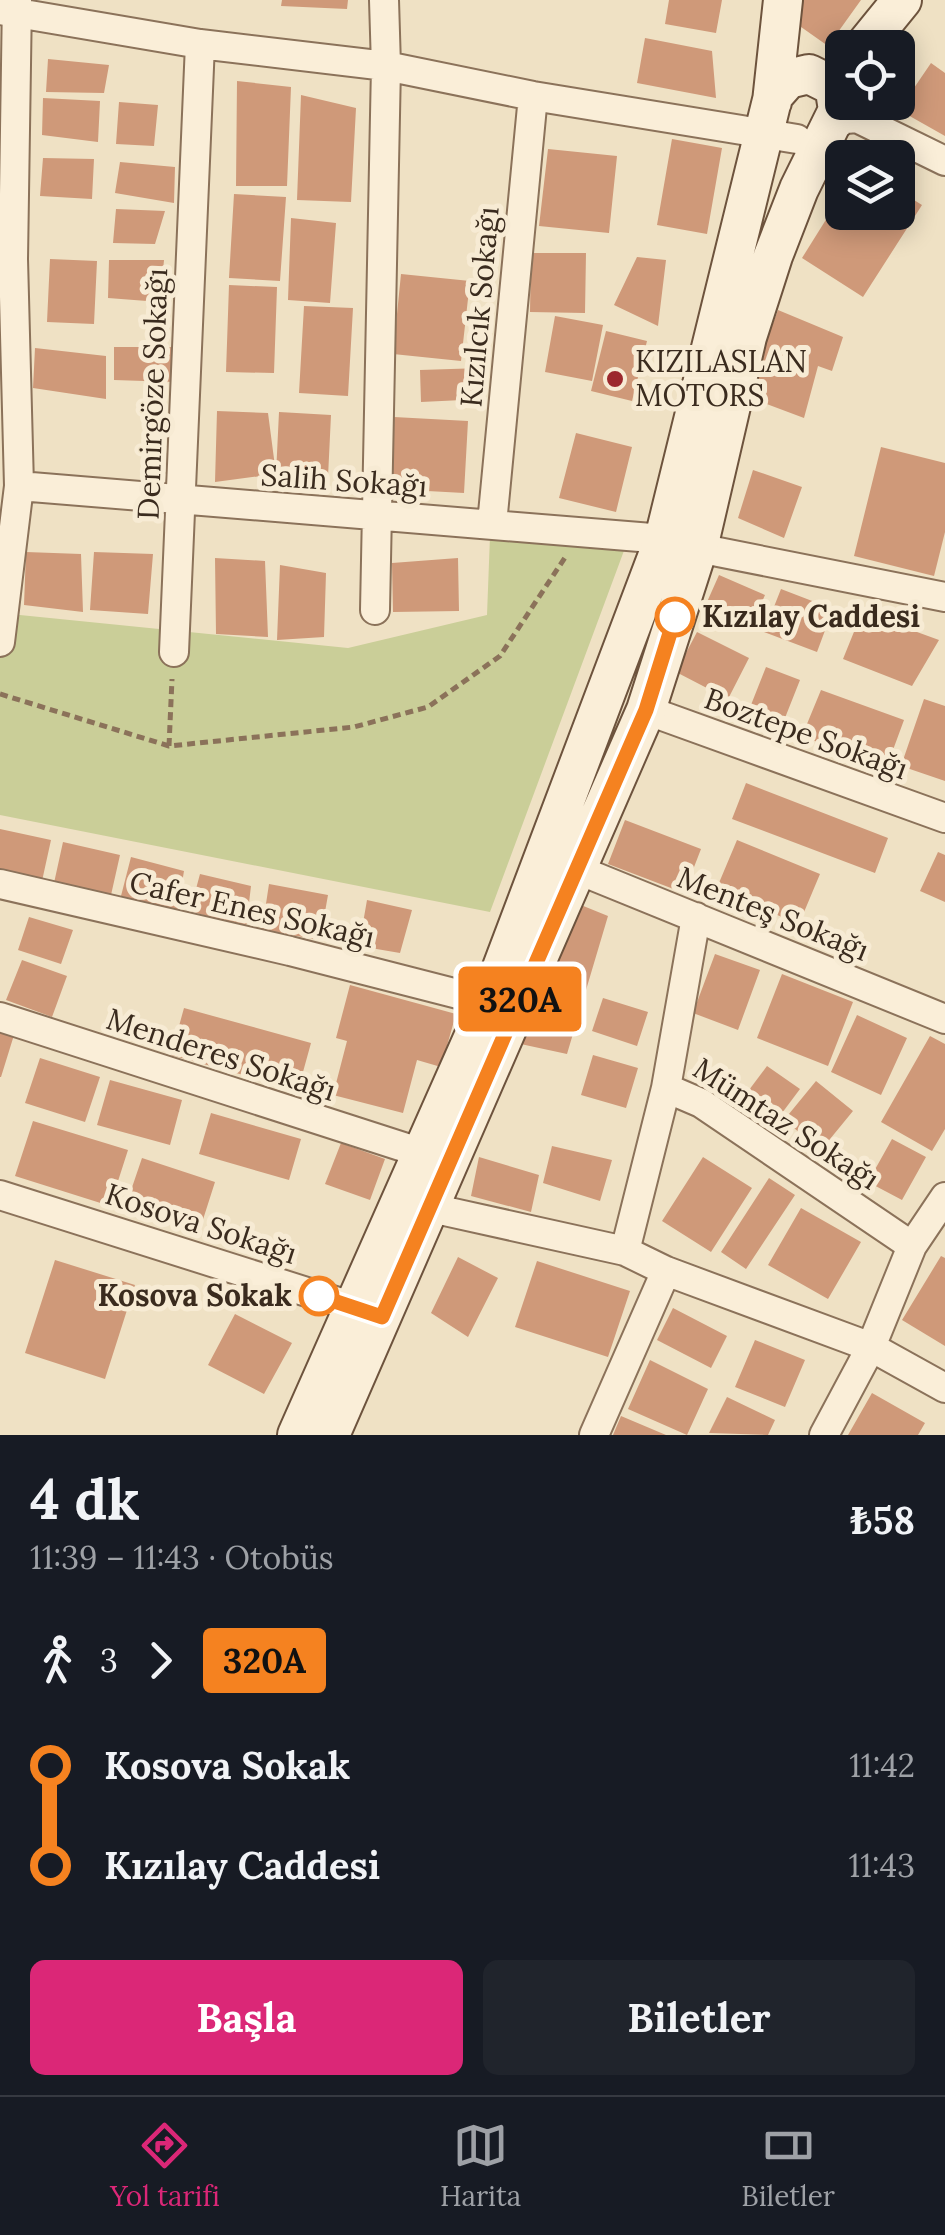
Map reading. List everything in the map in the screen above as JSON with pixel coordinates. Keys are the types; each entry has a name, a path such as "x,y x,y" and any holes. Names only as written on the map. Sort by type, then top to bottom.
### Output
{"main road":[{"path":"878,30 902,0"},
{"path":"905,30 927,0"},
{"path":"781,18 795,61 825,70"},
{"path":"330,1435 422,1153 680,544 773,256 800,189 794,127 774,96 781,18"},
{"path":"774,96 788,79 825,70"},
{"path":"794,127 825,115"},
{"path":"298,1435 431,1208 646,710 680,544 794,127"}],"street":[{"path":"375,610 384,0"},
{"path":"0,642 19,486 12,259 11,8 200,44 386,66 533,96 794,127 856,118 945,161"},
{"name":"Demirgöze Sokağı","path":"174,652 200,44"},
{"name":"Kızılcık Sokağı","path":"492,524 533,96"},
{"name":"Salih Sokağı","path":"19,486 182,502 584,530 680,544 945,597"},
{"name":"Boztepe Sokağı","path":"646,710 945,818"},
{"name":"Menteş Sokağı","path":"576,868 945,1020"},
{"name":"Cafer Enes Sokağı","path":"0,884 290,950 489,1002"},
{"name":"Mümtaz Sokağı","path":"696,917 666,1088 702,1104 912,1246"},
{"name":"Menderes Sokağı","path":"0,1017 422,1153"},
{"path":"625,1251 666,1088"},
{"name":"Kosova Sokağı","path":"0,1195 370,1312"},
{"path":"824,1435 870,1347 912,1246 945,1197"},
{"path":"431,1208 625,1251 870,1347 945,1388"},
{"path":"594,1435 666,1270"}],"path":[{"path":"0,694 169,746 354,727 428,707 500,656 584,530"},
{"path":"169,746 174,652"}],"green space":[{"path":"490,536 625,548 490,912 0,815 0,613 348,648 487,615"}],"building":[{"path":"282,0 348,0 347,9 281,6"},
{"path":"669,0 722,0 716,33 665,24"},
{"path":"801,0 861,0 839,30 825,30 825,44 794,22"},
{"path":"645,38 712,51 716,98 637,83"},
{"path":"48,59 109,65 104,93 46,92"},
{"path":"931,63 945,73 945,136 915,119 915,86"},
{"path":"237,81 291,87 287,186 236,186"},
{"path":"301,95 356,108 351,202 297,200"},
{"path":"43,98 100,101 98,142 42,135"},
{"path":"119,102 158,105 154,146 116,144"},
{"path":"672,139 722,148 707,234 657,225"},
{"path":"548,149 617,156 609,233 539,226"},
{"path":"43,158 94,159 92,199 40,196"},
{"path":"120,162 175,167 174,203 115,193"},
{"path":"234,194 286,197 280,281 229,278"},
{"path":"116,209 165,211 155,244 113,243"},
{"path":"291,218 336,223 330,303 288,300"},
{"path":"825,221 825,230 906,230 863,297 802,258"},
{"path":"531,253 586,253 585,313 530,312"},
{"path":"637,257 666,260 658,326 614,305"},
{"path":"50,259 97,261 94,324 47,322"},
{"path":"109,260 164,260 160,302 108,298"},
{"path":"401,274 470,281 461,361 393,354"},
{"path":"229,285 277,287 274,373 226,372"},
{"path":"304,306 353,308 348,396 299,393"},
{"path":"778,310 843,337 832,371 818,366 804,418 751,398"},
{"path":"555,316 603,325 592,381 545,372"},
{"path":"606,331 647,341 632,401 591,391"},
{"path":"114,347 175,347 175,382 114,380"},
{"path":"35,348 106,356 106,399 33,388"},
{"path":"482,368 483,399 421,402 420,370"},
{"path":"217,411 268,413 276,474 215,482"},
{"path":"279,412 331,415 328,477 276,474"},
{"path":"394,417 468,421 464,493 391,489"},
{"path":"576,433 632,447 616,512 559,498"},
{"path":"881,447 945,463 945,532 934,576 854,556"},
{"path":"753,470 802,487 784,538 738,518"},
{"path":"26,552 81,554 83,612 24,605"},
{"path":"94,552 153,554 148,614 90,610"},
{"path":"215,558 265,561 268,637 216,634"},
{"path":"458,558 459,611 393,612 392,563"},
{"path":"280,565 326,573 324,637 277,640"},
{"path":"719,575 765,595 749,631 703,611"},
{"path":"781,589 833,609 817,652 764,632"},
{"path":"862,612 939,640 912,686 843,659"},
{"path":"697,632 749,658 728,699 676,672"},
{"path":"766,667 800,680 781,728 747,715"},
{"path":"821,690 904,720 886,769 802,736"},
{"path":"924,699 945,706 945,781 901,766"},
{"path":"746,783 888,838 875,873 732,819"},
{"path":"625,820 701,849 684,893 608,864"},
{"path":"0,829 51,840 42,881 0,872"},
{"path":"737,840 820,874 799,924 716,890"},
{"path":"63,842 120,855 111,895 54,883"},
{"path":"938,852 945,855 945,902 920,891"},
{"path":"131,857 184,871 177,913 121,896"},
{"path":"200,874 251,886 246,928 190,911"},
{"path":"269,884 328,895 320,940 262,930"},
{"path":"367,900 412,910 400,953 359,946"},
{"path":"576,903 608,916 567,1054 516,1043"},
{"path":"29,917 73,930 61,964 18,950"},
{"path":"715,954 760,970 738,1030 693,1013"},
{"path":"22,960 67,976 52,1017 6,1000"},
{"path":"782,974 853,1002 828,1066 757,1038"},
{"path":"350,985 456,1014 441,1067 417,1060 403,1113 333,1095 347,1041 336,1038"},
{"path":"603,998 648,1012 637,1046 592,1031"},
{"path":"184,1008 311,1043 298,1090 171,1055"},
{"path":"857,1015 907,1038 881,1095 831,1072"},
{"path":"0,1031 14,1035 1,1077 0,1077"},
{"path":"930,1036 945,1044 945,1129 932,1151 881,1122"},
{"path":"593,1055 638,1068 626,1108 581,1095"},
{"path":"40,1058 100,1077 85,1122 25,1103"},
{"path":"767,1066 800,1089 776,1121 743,1098"},
{"path":"110,1080 182,1100 170,1145 97,1125"},
{"path":"816,1081 853,1111 821,1150 784,1120"},
{"path":"211,1113 301,1139 289,1180 199,1154"},
{"path":"33,1121 128,1150 110,1206 15,1176"},
{"path":"892,1139 926,1157 902,1200 868,1182"},
{"path":"341,1143 385,1159 370,1200 325,1184"},
{"path":"552,1146 612,1160 600,1201 543,1183"},
{"path":"479,1157 539,1175 531,1212 471,1196"},
{"path":"703,1157 752,1188 711,1252 662,1221"},
{"path":"142,1158 215,1182 199,1232 125,1208"},
{"path":"769,1178 795,1195 746,1269 721,1252"},
{"path":"801,1208 861,1242 828,1299 768,1265"},
{"path":"941,1256 945,1258 945,1346 902,1320"},
{"path":"458,1257 498,1278 468,1337 431,1313"},
{"path":"55,1260 135,1285 105,1379 25,1353"},
{"path":"537,1261 630,1291 608,1357 515,1327"},
{"path":"673,1308 727,1336 711,1368 657,1340"},
{"path":"235,1314 292,1343 264,1394 208,1365"},
{"path":"755,1340 805,1360 785,1407 735,1387"},
{"path":"650,1360 708,1389 687,1435 628,1409"},
{"path":"872,1393 925,1423 918,1435 848,1435"},
{"path":"727,1397 775,1420 768,1435 709,1433"},
{"path":"621,1416 666,1435 613,1435"}],"bus line":[{"name":"320A","path":"319,1296 382,1317 646,710 675,617"}],"place":[{"name":"KIZILASLAN MOTORS","path":"615,379"},
{"name":"Kızılay Caddesi","path":"675,617"},
{"name":"Kosova Sokak","path":"319,1296"}]}
